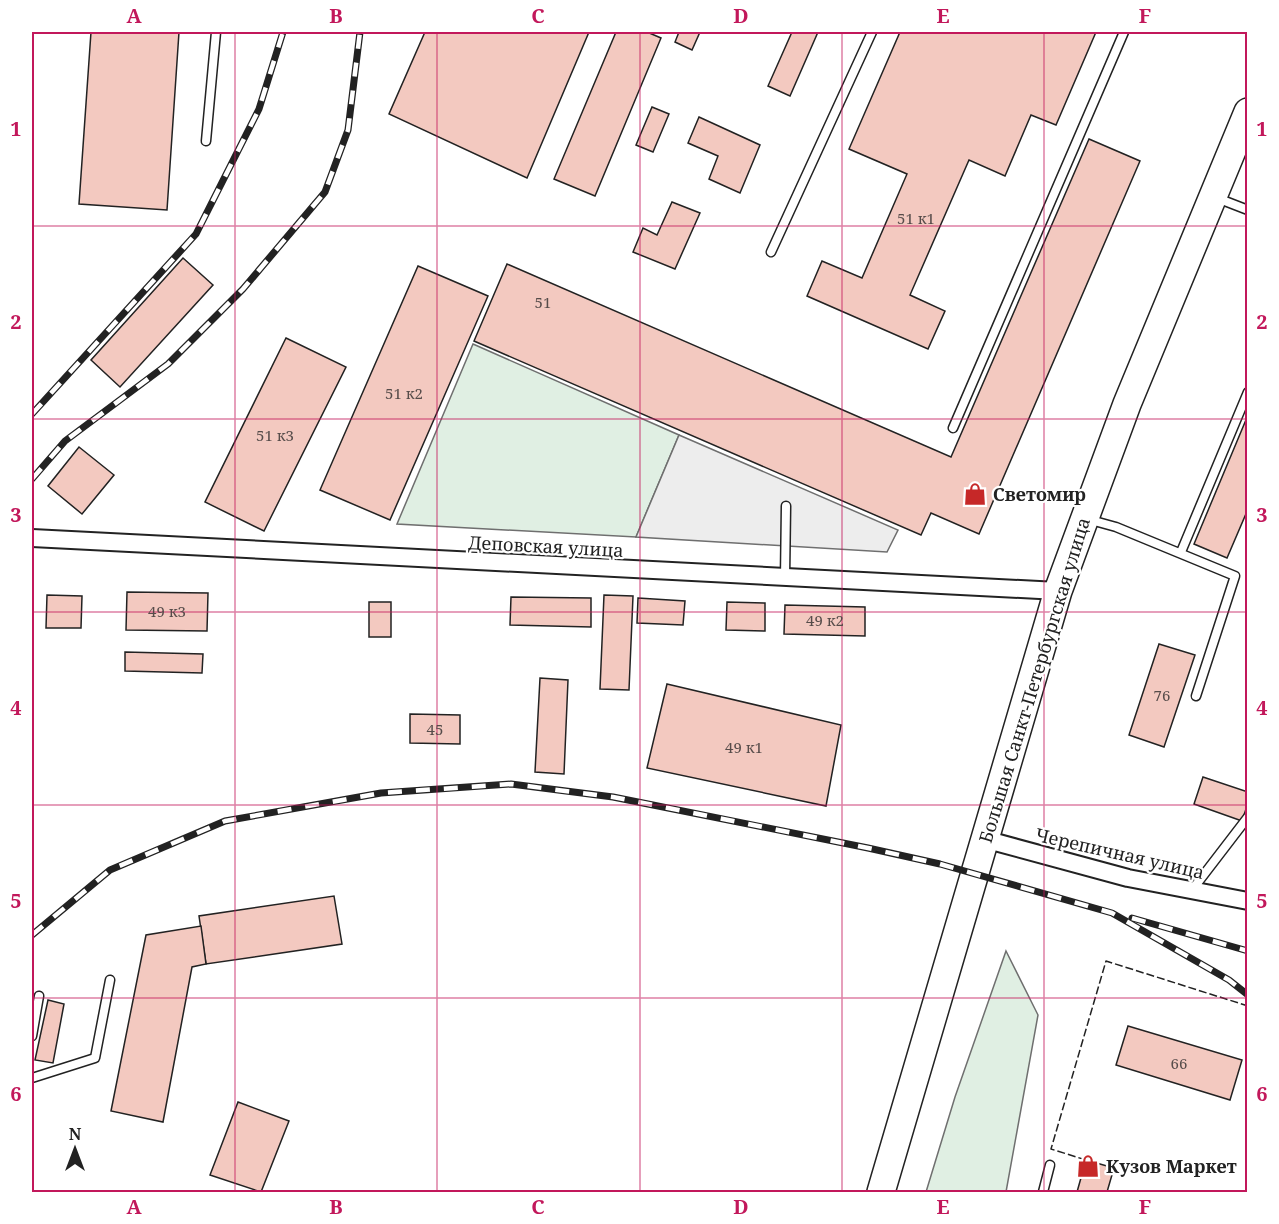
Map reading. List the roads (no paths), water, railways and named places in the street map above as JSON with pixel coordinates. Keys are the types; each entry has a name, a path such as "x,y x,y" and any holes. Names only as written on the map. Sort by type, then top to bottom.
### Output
{"main road":[{"name":"Большая Санкт-Петербургская улица","path":"881,1192 1058,591 1084,518 1212,195 1248,112"}],"street":[{"name":"Деповская улица","path":"32,538 1058,591"},
{"name":"Черепичная улица","path":"984,839 1128,878 1248,901"}],"lane":[{"path":"206,141 216,32"},
{"path":"771,252 872,32"},
{"path":"953,428 1124,32"},
{"path":"1212,195 1248,210"},
{"path":"1181,552 1248,392"},
{"path":"785,578 786,506"},
{"path":"1084,518 1116,527 1235,576 1196,696"},
{"path":"1192,890 1248,817"},
{"path":"32,1078 95,1058 110,980"},
{"path":"32,1036 39,996"},
{"path":"1042,1192 1050,1165"}],"railway":[{"path":"32,414 196,234 259,109 283,32"},
{"path":"32,479 65,441 168,364 243,289 325,192 348,130 360,32"},
{"path":"32,935 110,870 225,821 381,793 511,784 613,797 868,848 940,864 1112,913 1229,980 1248,995"},
{"path":"1132,918 1248,951"}],"place":[{"name":"Светомир","path":"975,494"},
{"name":"Кузов Маркет","path":"1088,1166"}]}
